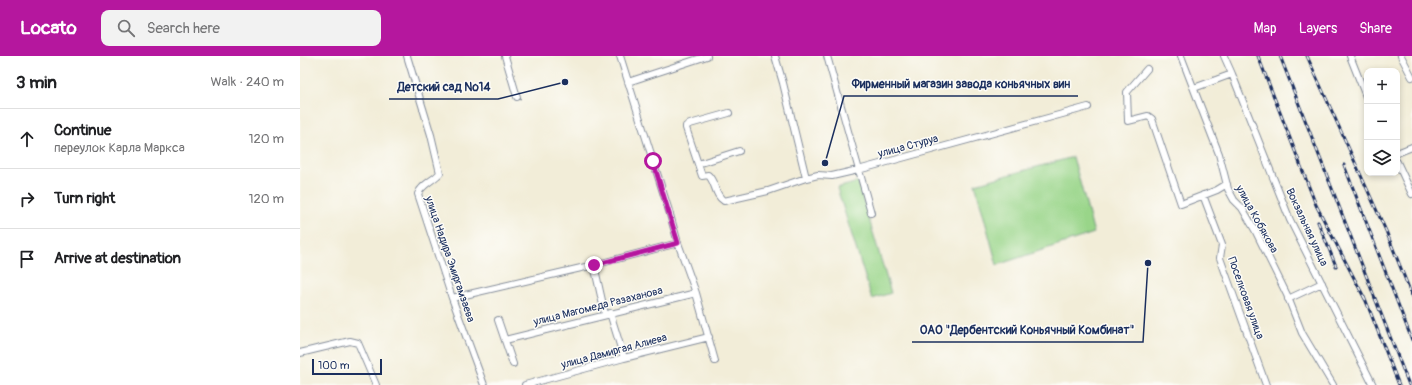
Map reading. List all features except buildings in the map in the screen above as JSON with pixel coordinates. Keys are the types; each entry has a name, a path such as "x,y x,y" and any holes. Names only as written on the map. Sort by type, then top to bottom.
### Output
{"street":[{"name":"улица Надира Эмиргамзаева","path":"407,56 431,135 440,173 419,190 418,194 452,298 484,385"},
{"path":"505,56 517,97"},
{"path":"620,56 678,243 696,293 715,361"},
{"path":"628,82 707,56"},
{"path":"775,56 806,178"},
{"path":"827,56 871,213"},
{"name":"улица Кобякова","path":"1181,56 1220,154 1228,189 1234,200 1242,208 1255,230 1302,333 1332,385"},
{"name":"Вокзальная улица","path":"1224,56 1290,220 1373,385"},
{"path":"1350,56 1364,91"},
{"path":"1400,56 1412,77"},
{"path":"1148,69 1127,92 1128,121 1148,116 1152,119 1181,204 1217,190 1227,184"},
{"path":"1194,88 1232,74"},
{"name":"улица Стуруа","path":"698,164 702,176 708,175 713,179 718,198 724,201 734,200 768,191 806,178 818,175 832,176 858,170 1088,107"},
{"path":"729,112 690,124 686,126 686,128 698,164 739,151"},
{"path":"1400,152 1412,147"},
{"path":"1400,168 1412,194"},
{"name":"Поселковая улица","path":"1203,195 1222,245 1220,258 1266,385"},
{"path":"452,298 594,265 678,243"},
{"path":"594,265 608,313 624,358"},
{"path":"1288,300 1322,283"},
{"name":"улица Магомеда Разаханова","path":"505,340 608,313 696,293"},
{"path":"498,320 513,364"},
{"name":"улица Дамиргая Алиева","path":"525,385 709,337"},
{"path":"300,353 350,341 358,343 376,385"}],"green space":[{"path":"1073,157 1094,233 997,265 975,184"},
{"path":"858,182 891,293 872,299 837,188"}],"railway":[{"path":"1258,56 1316,205 1366,301"},
{"path":"1280,56 1409,385"},
{"path":"1307,56 1386,231 1412,296"},
{"path":"1344,165 1412,340"},
{"path":"1318,222 1336,266"},
{"path":"1364,296 1399,385"}],"place":[{"name":"Детский сад №14","path":"565,82"},
{"name":"Фирменный магазин завода коньячных вин","path":"825,163"},
{"name":"ОАО \"Дербентский Коньячный Комбинат\"","path":"1148,263"}],"route":[{"path":"594,265 678,243 653,161"}]}
